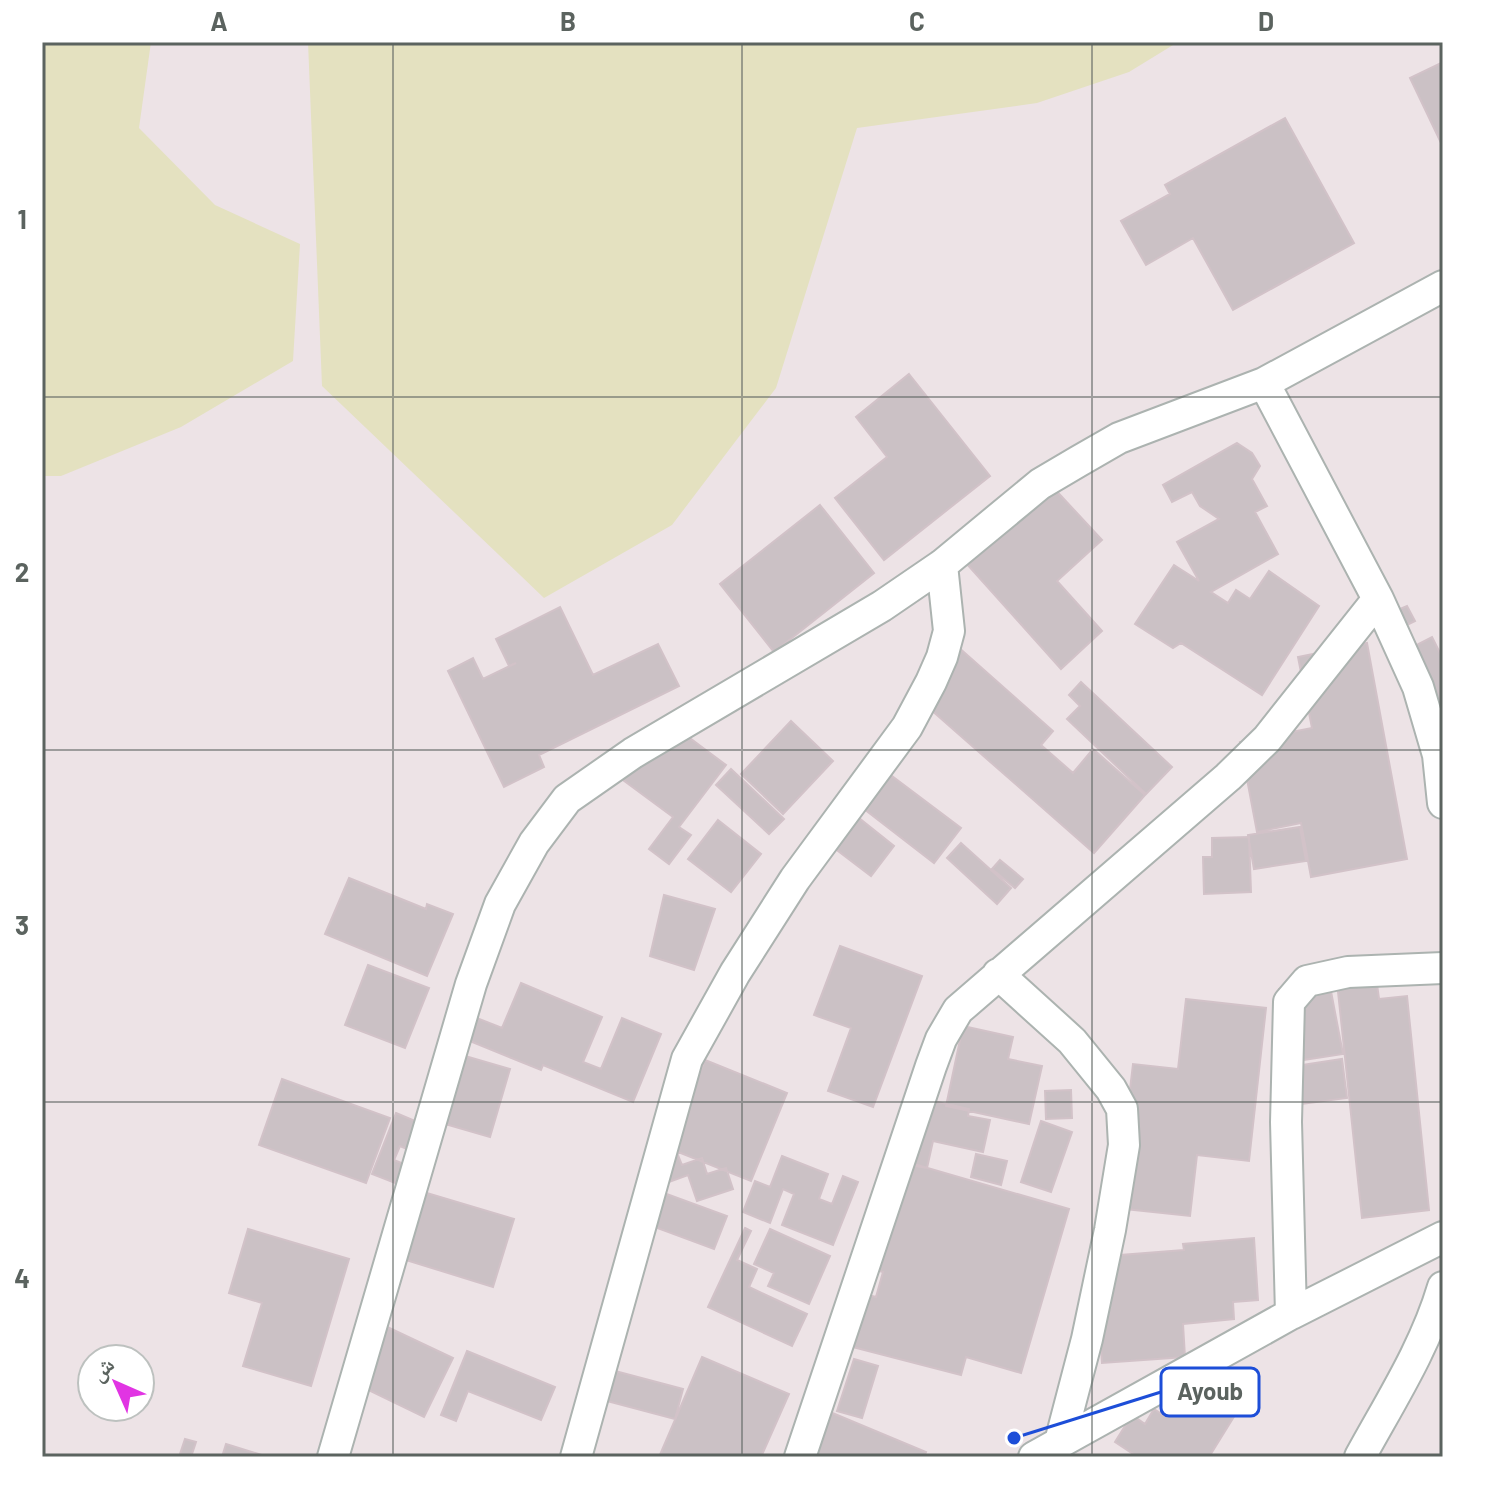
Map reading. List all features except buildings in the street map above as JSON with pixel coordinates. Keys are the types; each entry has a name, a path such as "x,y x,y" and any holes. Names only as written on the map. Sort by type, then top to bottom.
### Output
{"street":[{"path":"333,1457 471,984 500,904 534,843 567,799 633,753 882,606 942,565 1040,484 1119,438 1264,383 1443,286"},
{"path":"1264,383 1378,599 1418,687 1438,755 1443,803"},
{"path":"576,1457 687,1059 735,973 787,893 907,727 931,682 949,631 942,565"},
{"path":"800,1457 941,1039 958,1010 1228,777 1267,739 1378,599"},
{"path":"1291,1314 1286,1122 1286,1018 1289,1002 1307,981 1348,972 1443,968"},
{"path":"998,974 1072,1041 1111,1089 1122,1109 1124,1145 1068,1450"},
{"path":"1034,1457 1068,1450 1092,1424 1291,1314 1443,1237"},
{"path":"1360,1457 1417,1353 1434,1317 1443,1287"}],"shaded area":[{"path":"42,42 151,42 139,128 215,205 300,244 293,361 181,427 61,476 42,476"},
{"path":"308,42 1178,42 1129,72 1037,103 857,128 776,388 672,525 544,598 322,386"}],"place":[{"name":"Ayoub","path":"1014,1438"}]}
